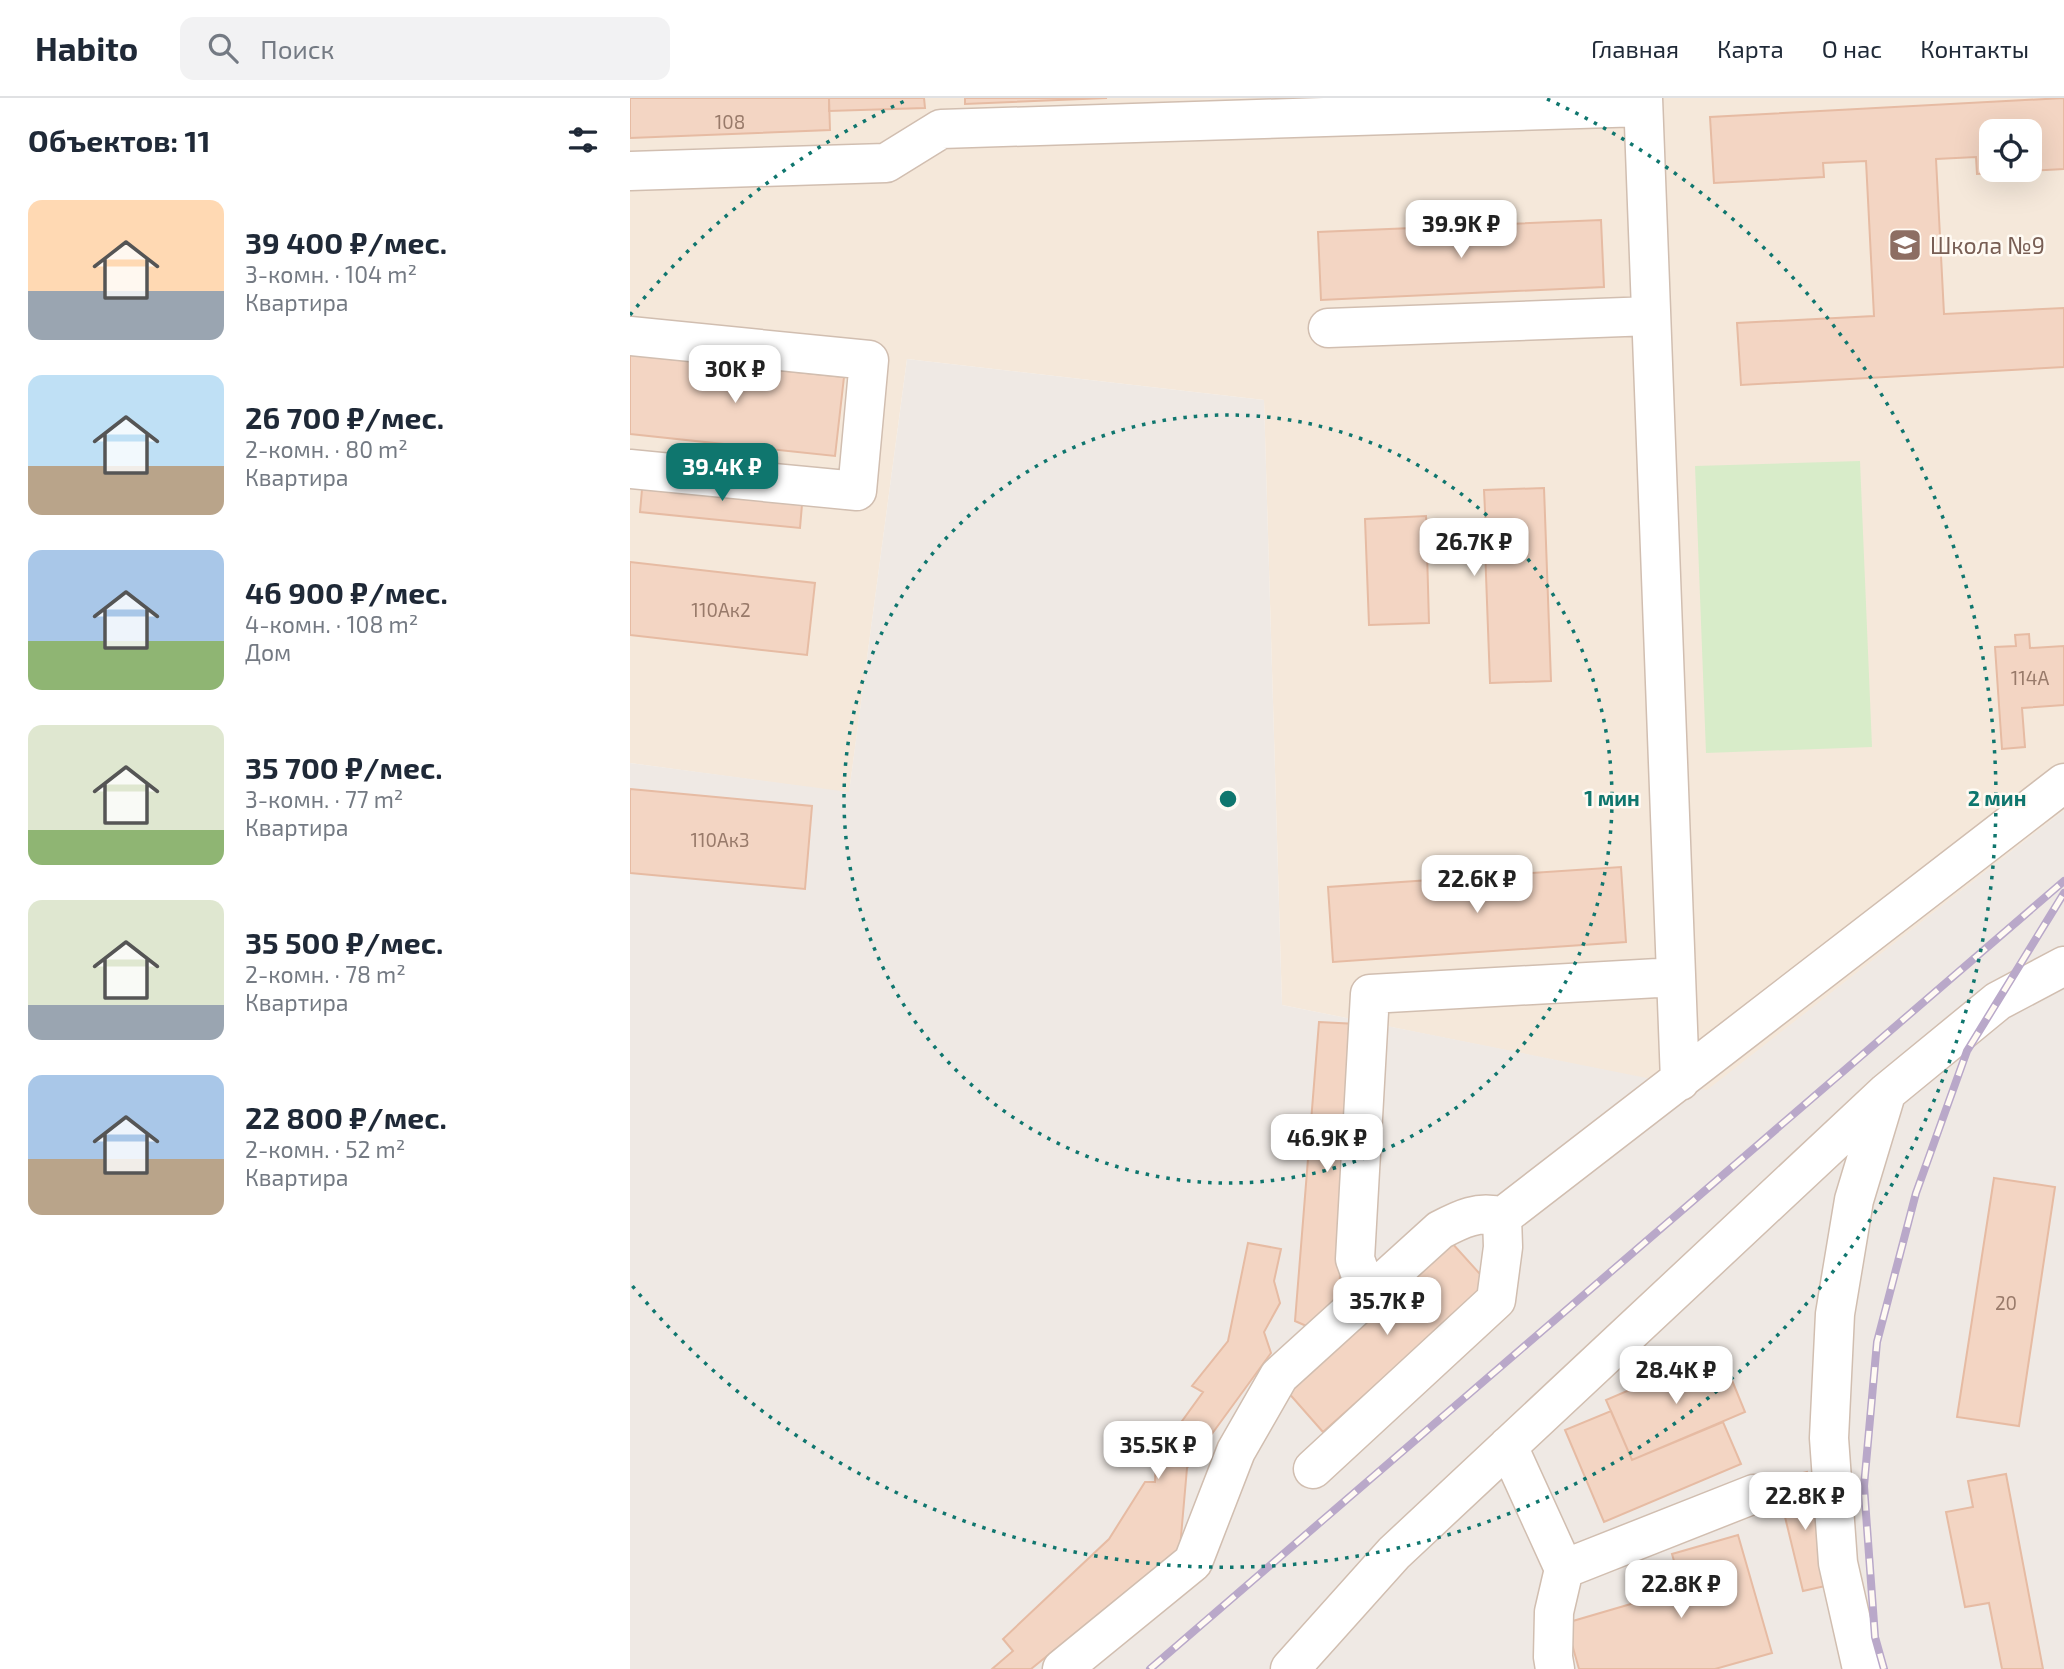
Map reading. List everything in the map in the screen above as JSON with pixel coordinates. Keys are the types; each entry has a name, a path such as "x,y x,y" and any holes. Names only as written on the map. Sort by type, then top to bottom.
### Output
{"lane":[{"path":"630,171 886,163 941,114 1643,102 1680,1081"},
{"path":"1328,328 1651,316"},
{"path":"630,336 869,360 857,491 630,469"},
{"path":"1502,1217 2064,783"},
{"path":"1290,1669 1394,1553 1887,1092 1998,1001 2064,966"},
{"path":"1368,1295 1355,1259 1370,995 1676,978"},
{"path":"1862,1669 1838,1563 1830,1424 1835,1314 1854,1200 1887,1092"},
{"path":"1062,1669 1194,1562 1236,1451 1279,1376 1440,1230 1477,1214 1489,1213 1502,1217"},
{"path":"1312,1469 1496,1300 1503,1247 1502,1217"},
{"path":"1508,1446 1564,1569 1554,1612 1555,1669"},
{"path":"1564,1569 1754,1494"}],"shaded area":[{"path":"630,98 2064,98 2064,810 1707,1091 1282,1005 1264,400 907,359 849,793 630,763"},
{"path":"907,359 1264,400 1282,1005 1707,1090 2064,810 2064,1669 630,1669 630,763 849,792"}],"green space":[{"path":"1860,461 1872,747 1706,753 1695,466"}],"building":[{"path":"630,98 829,98 830,130 630,138"},
{"path":"829,98 924,98 925,108 829,111"},
{"path":"965,98 1107,98 965,104"},
{"name":"Школа №9","path":"2064,98 2064,169 2042,170 2042,119 1979,119 1979,174 1976,157 1936,159 1944,314 2064,308 2064,367 1741,385 1737,323 1874,316 1866,161 1823,163 1824,177 1714,183 1710,117"},
{"path":"1601,220 1604,287 1321,300 1318,232"},
{"path":"630,355 844,377 835,456 630,434"},
{"path":"643,478 803,493 800,528 640,512"},
{"path":"1544,488 1551,681 1490,683 1485,548 1427,551 1429,623 1369,625 1365,519 1426,516 1427,533 1486,531 1484,490"},
{"path":"630,562 815,583 807,655 630,635"},
{"path":"2029,634 2030,648 2064,646 2064,705 2022,708 2025,747 2002,749 1995,647 2016,646 2015,635"},
{"path":"630,789 812,806 805,889 630,873"},
{"path":"1621,867 1626,942 1333,962 1328,887"},
{"path":"1319,1022 1357,1024 1338,1304 1311,1328 1295,1321"},
{"path":"1994,1178 2055,1187 2019,1426 1957,1417"},
{"path":"1451,1242 1489,1284 1323,1432 1286,1390"},
{"path":"1248,1243 1281,1249 1274,1281 1280,1303 1264,1332 1271,1353 1187,1468 1180,1548 1031,1669 992,1669 1013,1651 1003,1639 1109,1539 1145,1482 1155,1482 1156,1457 1203,1392 1192,1386 1228,1341"},
{"path":"1720,1351 1745,1412 1632,1460 1606,1400"},
{"path":"1611,1411 1632,1460 1723,1422 1741,1464 1604,1522 1565,1430"},
{"path":"1807,1472 1834,1584 1803,1591 1776,1480"},
{"path":"2006,1474 2043,1669 2002,1669 1989,1603 1965,1607 1946,1512 1973,1507 1968,1481"},
{"path":"1738,1535 1772,1653 1715,1669 1579,1669 1566,1623 1682,1589 1672,1554"}],"railway":[{"path":"1150,1669 2064,881"},
{"path":"1884,1669 1875,1637 1864,1486 1877,1342 1916,1193 1967,1051 2064,893"}],"place":[{"name":"Школа №9","path":"1905,245"}]}
